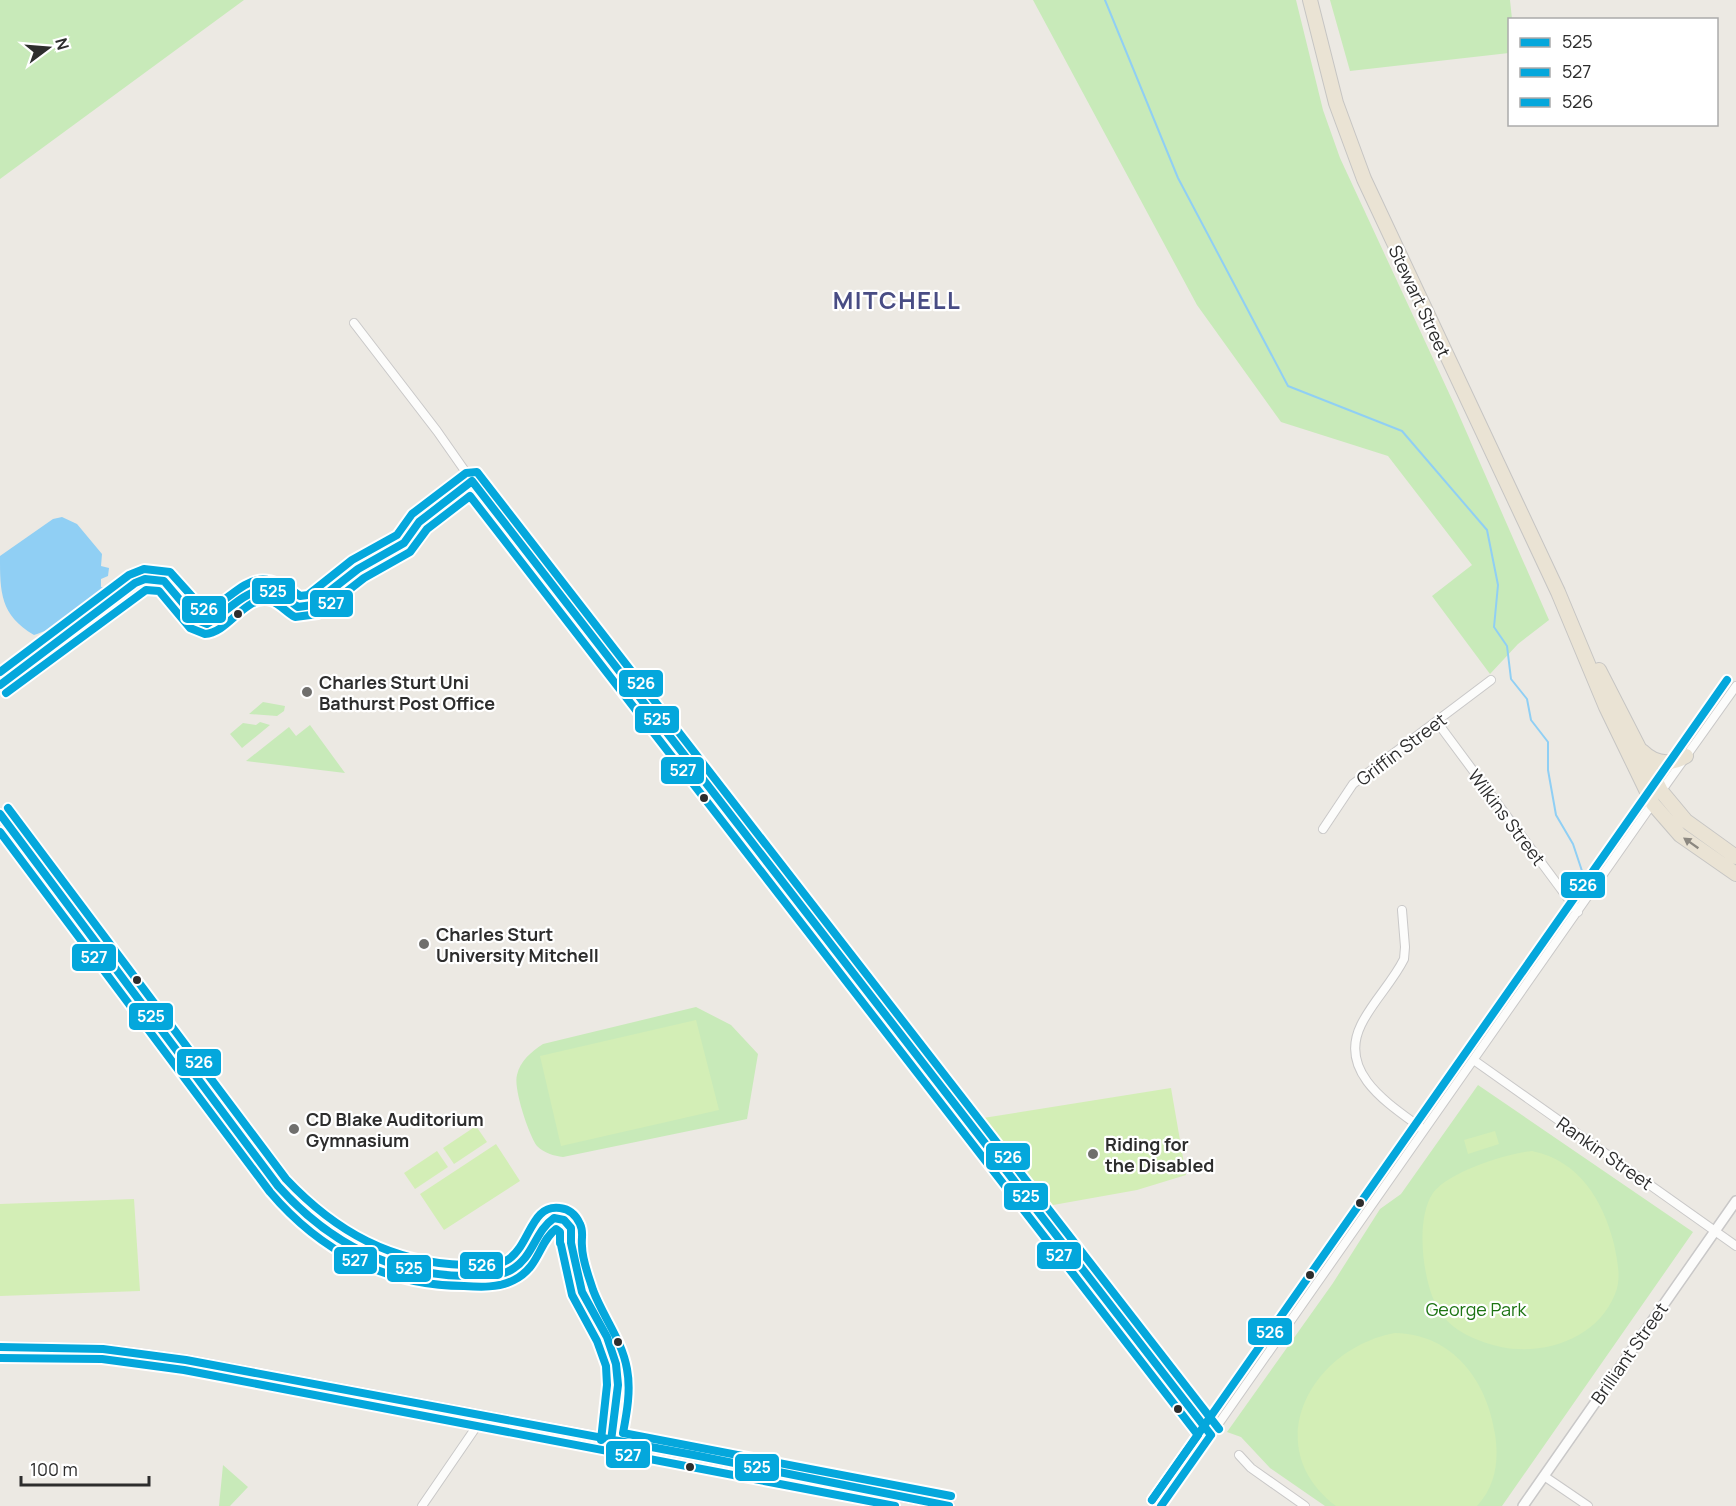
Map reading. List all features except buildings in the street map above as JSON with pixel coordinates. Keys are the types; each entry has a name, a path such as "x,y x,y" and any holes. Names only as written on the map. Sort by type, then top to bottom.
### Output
{"highway":[{"name":"Stewart Street","path":"1310,0 1336,104 1364,179 1558,592 1661,791 1686,821 1736,857"},
{"name":"Stewart Street","path":"1558,592 1606,707 1653,804 1680,835 1736,874"},
{"path":"1635,742 1650,758 1658,762 1673,763 1686,756"}],"street":[{"path":"354,322 472,481 1211,1435"},
{"name":"Griffin Street","path":"1323,829 1353,784 1491,680"},
{"path":"1161,1506 1736,687"},
{"name":"Wilkins Street","path":"1437,722 1578,912"},
{"path":"1402,910 1404,959 1360,1028 1356,1050 1360,1069 1369,1086 1424,1130"},
{"name":"Rankin Street","path":"1475,1061 1736,1246"},
{"name":"Brilliant Street","path":"1523,1506 1736,1201"},
{"path":"0,1347 128,1351 694,1455 949,1506"},
{"path":"422,1506 483,1417"},
{"path":"1239,1455 1251,1468 1305,1506"},
{"path":"1544,1476 1588,1506"}],"green space":[{"path":"0,0 244,0 0,179"},
{"path":"1033,0 1296,0 1323,110 1340,158 1455,406 1549,620 1518,644 1490,674 1432,596 1472,565 1388,456 1281,422 1197,305"},
{"path":"1330,0 1510,0 1512,18 1508,18 1508,53 1350,71"},
{"path":"263,702 285,706 284,711 277,716 249,714"},
{"path":"260,722 270,725 242,748 230,734 243,723 256,725"},
{"path":"310,725 345,773 246,761 289,727 296,736"},
{"path":"696,1007 731,1025 758,1054 747,1119 563,1157 549,1154 537,1146 522,1112 516,1081 523,1061 530,1054 543,1044"},
{"path":"696,1020 719,1110 561,1146 540,1056"},
{"name":"George Park","path":"1478,1085 1693,1232 1502,1506 1325,1506 1270,1468 1241,1437 1227,1432 1333,1283 1380,1209 1401,1194"},
{"name":"Riding for the Disabled","path":"1171,1088 1186,1175 1137,1190 1042,1207 977,1119"},
{"path":"476,1126 487,1142 454,1164 443,1148"},
{"path":"1495,1131 1499,1144 1468,1154 1464,1140"},
{"path":"496,1144 520,1181 444,1230 420,1194"},
{"path":"437,1151 448,1167 415,1189 404,1173"},
{"path":"1532,1151 1564,1164 1576,1173 1596,1198 1614,1244 1618,1282 1607,1309 1583,1332 1551,1346 1518,1349 1493,1345 1469,1336 1454,1327 1442,1315 1430,1289 1422,1237 1427,1205 1433,1193 1441,1185 1479,1165 1508,1155"},
{"path":"134,1199 140,1291 0,1296 0,1204"},
{"path":"1395,1333 1416,1335 1450,1351 1464,1364 1484,1396 1491,1414 1497,1454 1492,1481 1477,1506 1336,1506 1312,1482 1300,1456 1298,1429 1305,1403 1319,1379 1340,1358 1365,1342"},
{"path":"223,1465 248,1487 230,1506 219,1506"}],"water":[{"path":"62,517 77,524 102,554 101,566 109,568 108,576 101,579 101,587 106,588 102,596 86,610 64,623 34,635 14,619 8,611 2,592 0,556 53,519"}],"waterway":[{"path":"1105,0 1178,178 1288,386 1402,431 1487,530 1498,585 1494,627 1507,646 1511,679 1527,699 1531,720 1548,742 1548,770 1556,815 1573,844 1582,871"}],"transit line":[{"name":"526","path":"0,672 129,575 144,569 170,572 206,612 250,582 260,580 271,580 300,596 308,595 352,560 397,535 412,514 466,473 477,472 1219,1429"},
{"name":"525","path":"472,481 1211,1435"},
{"name":"525","path":"0,685 135,583 145,579 164,581 197,620 207,624 247,595 264,590 277,592 298,607 312,605 358,569 404,543 419,522 472,481"},
{"name":"527","path":"6,693 146,590 159,591 190,628 205,634 214,632 245,608 262,600 274,602 295,617 318,614 364,578 410,552 427,529 470,496 1198,1435 1152,1500"},
{"name":"526","path":"1152,1500 1727,680"},
{"name":"526","path":"8,808 286,1179 325,1215 345,1229 389,1251 438,1263 482,1266 494,1265 509,1259 522,1244 537,1218 550,1208 560,1208 574,1215 581,1227 583,1257 593,1290 625,1358 629,1393 623,1433 951,1496"},
{"name":"525","path":"0,814 278,1186 318,1224 362,1252 386,1262 438,1274 490,1276 511,1270 525,1258 542,1230 554,1218 564,1220 571,1228 571,1243"},
{"name":"527","path":"0,832 270,1192 310,1232 356,1261 382,1272 408,1280 470,1286 502,1284 523,1275 550,1234 556,1229 560,1232 560,1243"},
{"name":"525","path":"571,1243 582,1292 607,1337 616,1364 618,1385 611,1441"},
{"name":"527","path":"561,1245 572,1295 597,1341 606,1366 607,1385 601,1440"},
{"name":"525","path":"0,1347 103,1349 186,1360 694,1455 949,1506"},
{"name":"527","path":"0,1358 102,1359 184,1370 895,1506"},
{"name":"525","path":"1161,1506 1211,1435"}],"place":[{"name":"Charles Sturt Uni Bathurst Post Office","path":"307,692"},
{"name":"Charles Sturt University Mitchell","path":"424,944"},
{"name":"CD Blake Auditorium Gymnasium","path":"294,1129"},
{"name":"Riding for the Disabled","path":"1093,1154"}],"district":[{"name":"MITCHELL","path":"897,299"}]}
